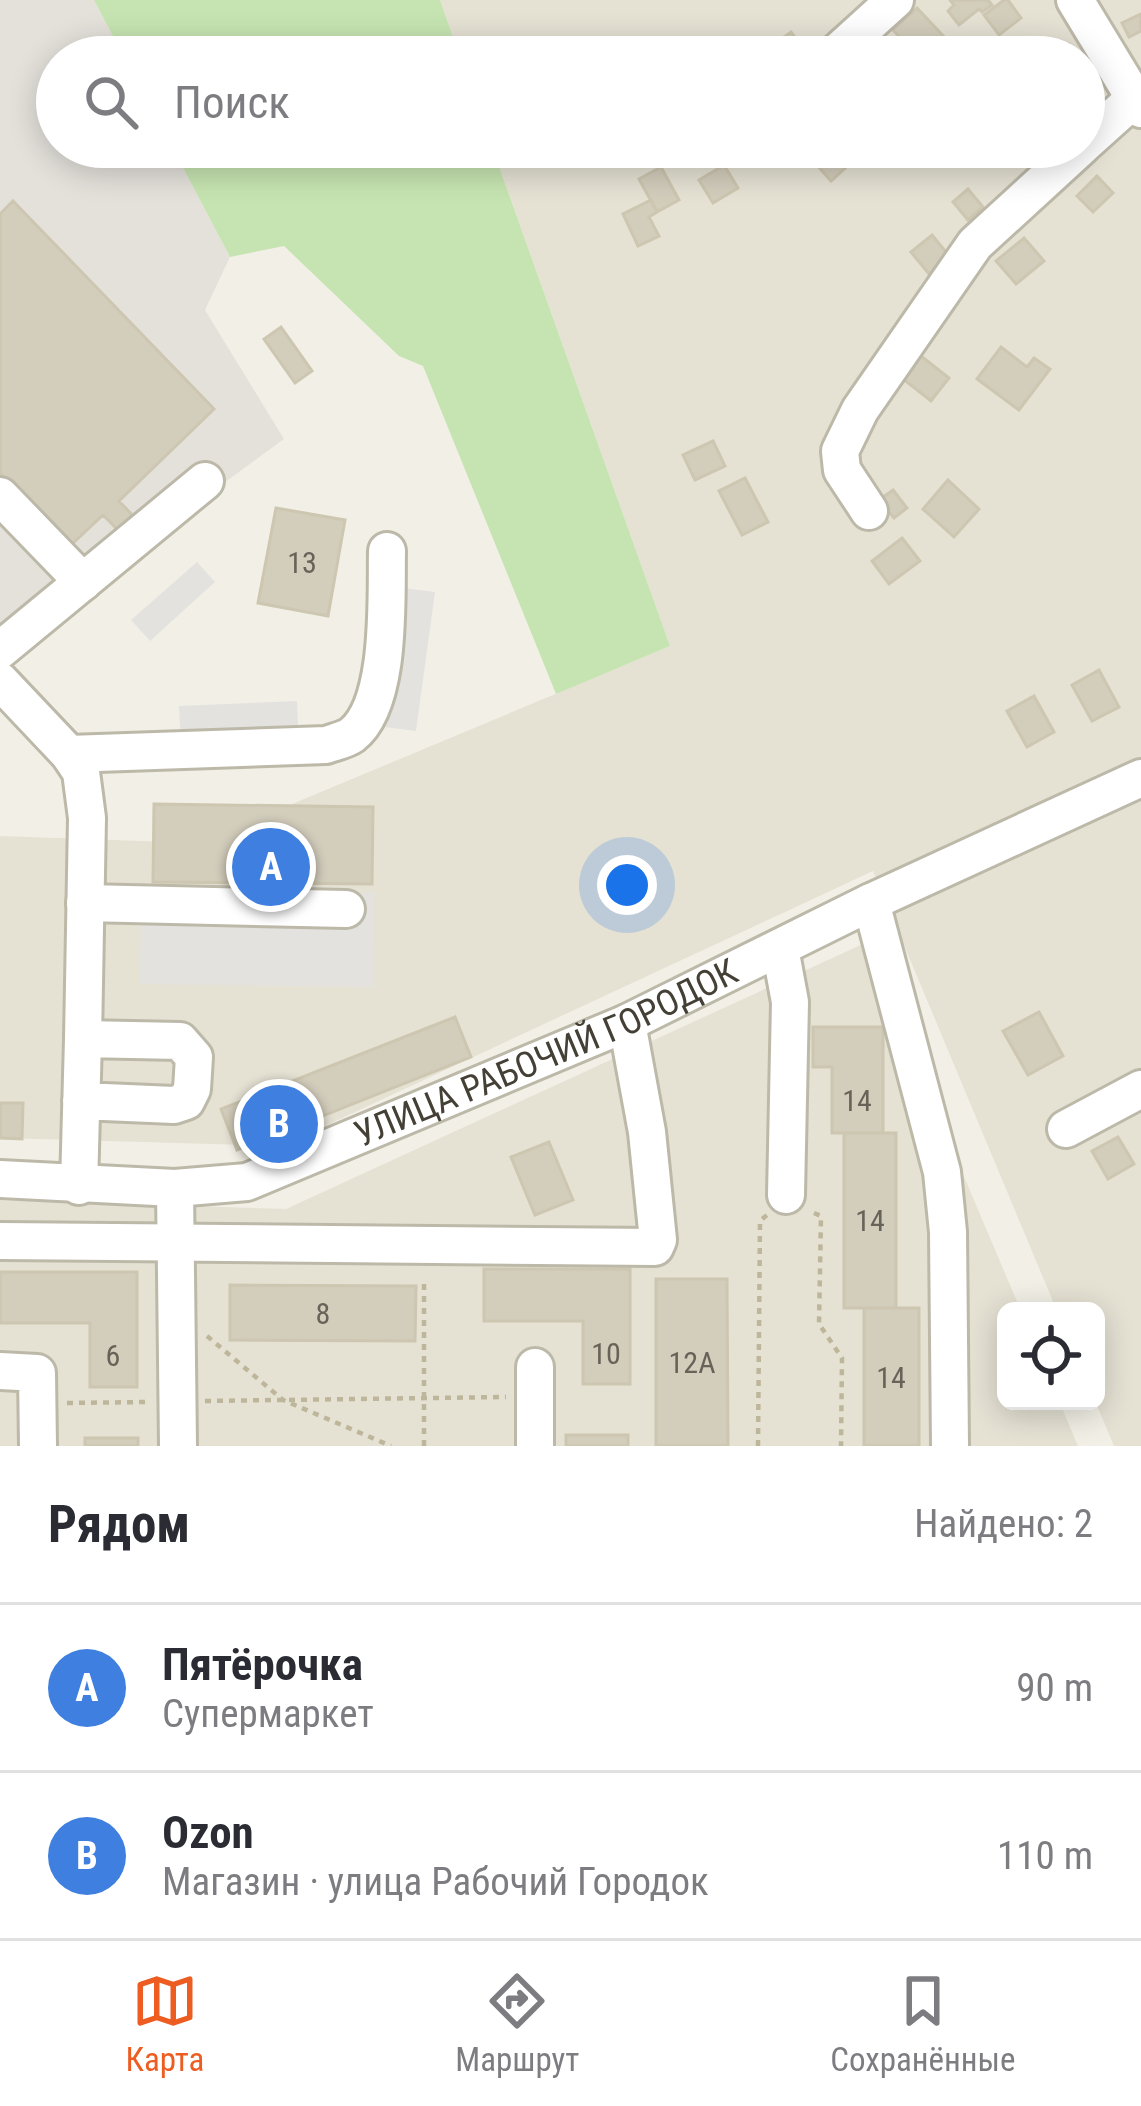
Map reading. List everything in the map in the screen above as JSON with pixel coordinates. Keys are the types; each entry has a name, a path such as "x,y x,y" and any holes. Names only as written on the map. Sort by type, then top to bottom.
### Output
{"street":[{"path":"855,36 895,0"},
{"path":"1075,0 1097,36"},
{"path":"1105,49 1139,104 1105,128"},
{"path":"868,511 842,470 840,451 860,410 976,244 1057,168"},
{"path":"0,650 205,482"},
{"path":"0,496 83,582"},
{"path":"69,754 326,745 350,737 362,724 379,685 387,551"},
{"path":"0,681 69,754 81,772 86,796 79,1186"},
{"name":"УЛИЦА РАБОЧИЙ ГОРОДОК","path":"0,1179 175,1188 247,1183 627,1023 871,902 1141,778"},
{"path":"871,902 943,1172 950,1446"},
{"path":"85,903 346,909"},
{"path":"780,948 790,1003 790,1207"},
{"path":"0,1240 655,1247 647,1132 627,1023"},
{"path":"81,1101 174,1105 186,1101 192,1089 194,1057 180,1041 83,1039"},
{"path":"1066,1129 1141,1090"},
{"path":"175,1188 178,1446"},
{"path":"0,1371 35,1371 38,1446"},
{"path":"536,1382 536,1446"}],"path":[{"path":"758,1446 760,1221 790,1207 821,1216 819,1324 842,1358 842,1446"},
{"path":"424,1245 424,1446"},
{"path":"207,1336 283,1400 391,1446"},
{"path":"37,1403 424,1398 536,1382"}],"shaded area":[{"path":"0,0 94,0 113,36 36,36 36,168 183,168 230,257 205,310 284,439 0,647"},
{"path":"440,0 1141,0 1141,1446 1114,1446 1099,1410 1105,1410 1105,1302 1053,1302 873,871 282,1146 0,1138 0,836 199,843 670,646 499,168 1105,168 1105,36 453,36"},
{"path":"197,562 215,582 150,641 131,620"},
{"path":"403,588 435,592 416,731 384,727"},
{"path":"297,701 298,725 180,731 179,706"},
{"path":"141,890 374,893 373,987 140,984"},
{"path":"865,943 1017,1302 997,1302 997,1410 1063,1410 1078,1446 0,1446 0,1200 286,1209"}],"green space":[{"path":"94,0 440,0 453,36 113,36"},
{"path":"183,168 499,168 670,646 556,694 423,366 399,356 284,246 230,257"}],"building":[{"path":"950,0 988,0 992,5 959,25 948,11 954,5"},
{"path":"1004,0 1021,18 999,35 984,15"},
{"path":"917,8 943,36 899,36 893,30"},
{"path":"1141,14 1141,31 1129,37 1122,23"},
{"path":"662,168 679,200 657,212 639,179"},
{"path":"726,168 738,188 713,203 699,180"},
{"path":"820,168 845,168 831,181"},
{"path":"1097,176 1113,193 1093,212 1077,196"},
{"path":"968,189 983,207 968,220 953,202"},
{"path":"651,200 657,212 649,217 659,236 638,246 623,214"},
{"path":"13,201 214,409 119,501 136,519 121,533 103,515 70,546 0,473 0,214"},
{"path":"932,235 950,257 929,274 911,252"},
{"path":"1024,238 1044,261 1016,284 996,261"},
{"path":"281,327 312,371 295,383 264,339"},
{"path":"1001,347 1027,367 1034,358 1050,369 1019,410 977,379"},
{"path":"921,356 949,378 931,401 903,379"},
{"path":"713,441 725,466 695,480 683,455"},
{"path":"745,478 768,522 742,535 719,491"},
{"path":"948,480 979,509 954,537 923,509"},
{"path":"893,490 907,508 894,518 879,500"},
{"path":"276,508 345,520 328,616 258,603"},
{"path":"902,538 920,561 889,584 872,561"},
{"path":"1099,670 1119,707 1092,721 1072,685"},
{"path":"1034,696 1054,732 1027,747 1007,711"},
{"path":"154,804 373,807 372,884 153,882"},
{"path":"1039,1012 1063,1056 1028,1075 1003,1031"},
{"path":"455,1017 471,1057 237,1150 221,1109"},
{"path":"813,1027 883,1027 883,1133 832,1133 832,1067 813,1067"},
{"path":"0,1103 23,1103 22,1139 0,1138"},
{"path":"844,1133 896,1133 896,1308 844,1308"},
{"path":"1118,1137 1134,1164 1108,1179 1092,1151"},
{"path":"549,1142 573,1200 535,1215 511,1157"},
{"path":"484,1269 630,1269 630,1384 583,1384 583,1321 484,1321"},
{"path":"0,1272 137,1272 137,1387 90,1387 90,1323 0,1323"},
{"path":"656,1279 727,1279 728,1446 656,1446"},
{"path":"230,1285 416,1286 415,1341 230,1340"},
{"path":"864,1308 919,1308 919,1446 864,1446"},
{"path":"566,1435 628,1435 628,1446 566,1446"},
{"path":"85,1438 138,1438 138,1446 85,1446"}],"place":[{"name":"Пятёрочка","path":"271,867"},
{"name":"Ozon","path":"279,1124"}]}
